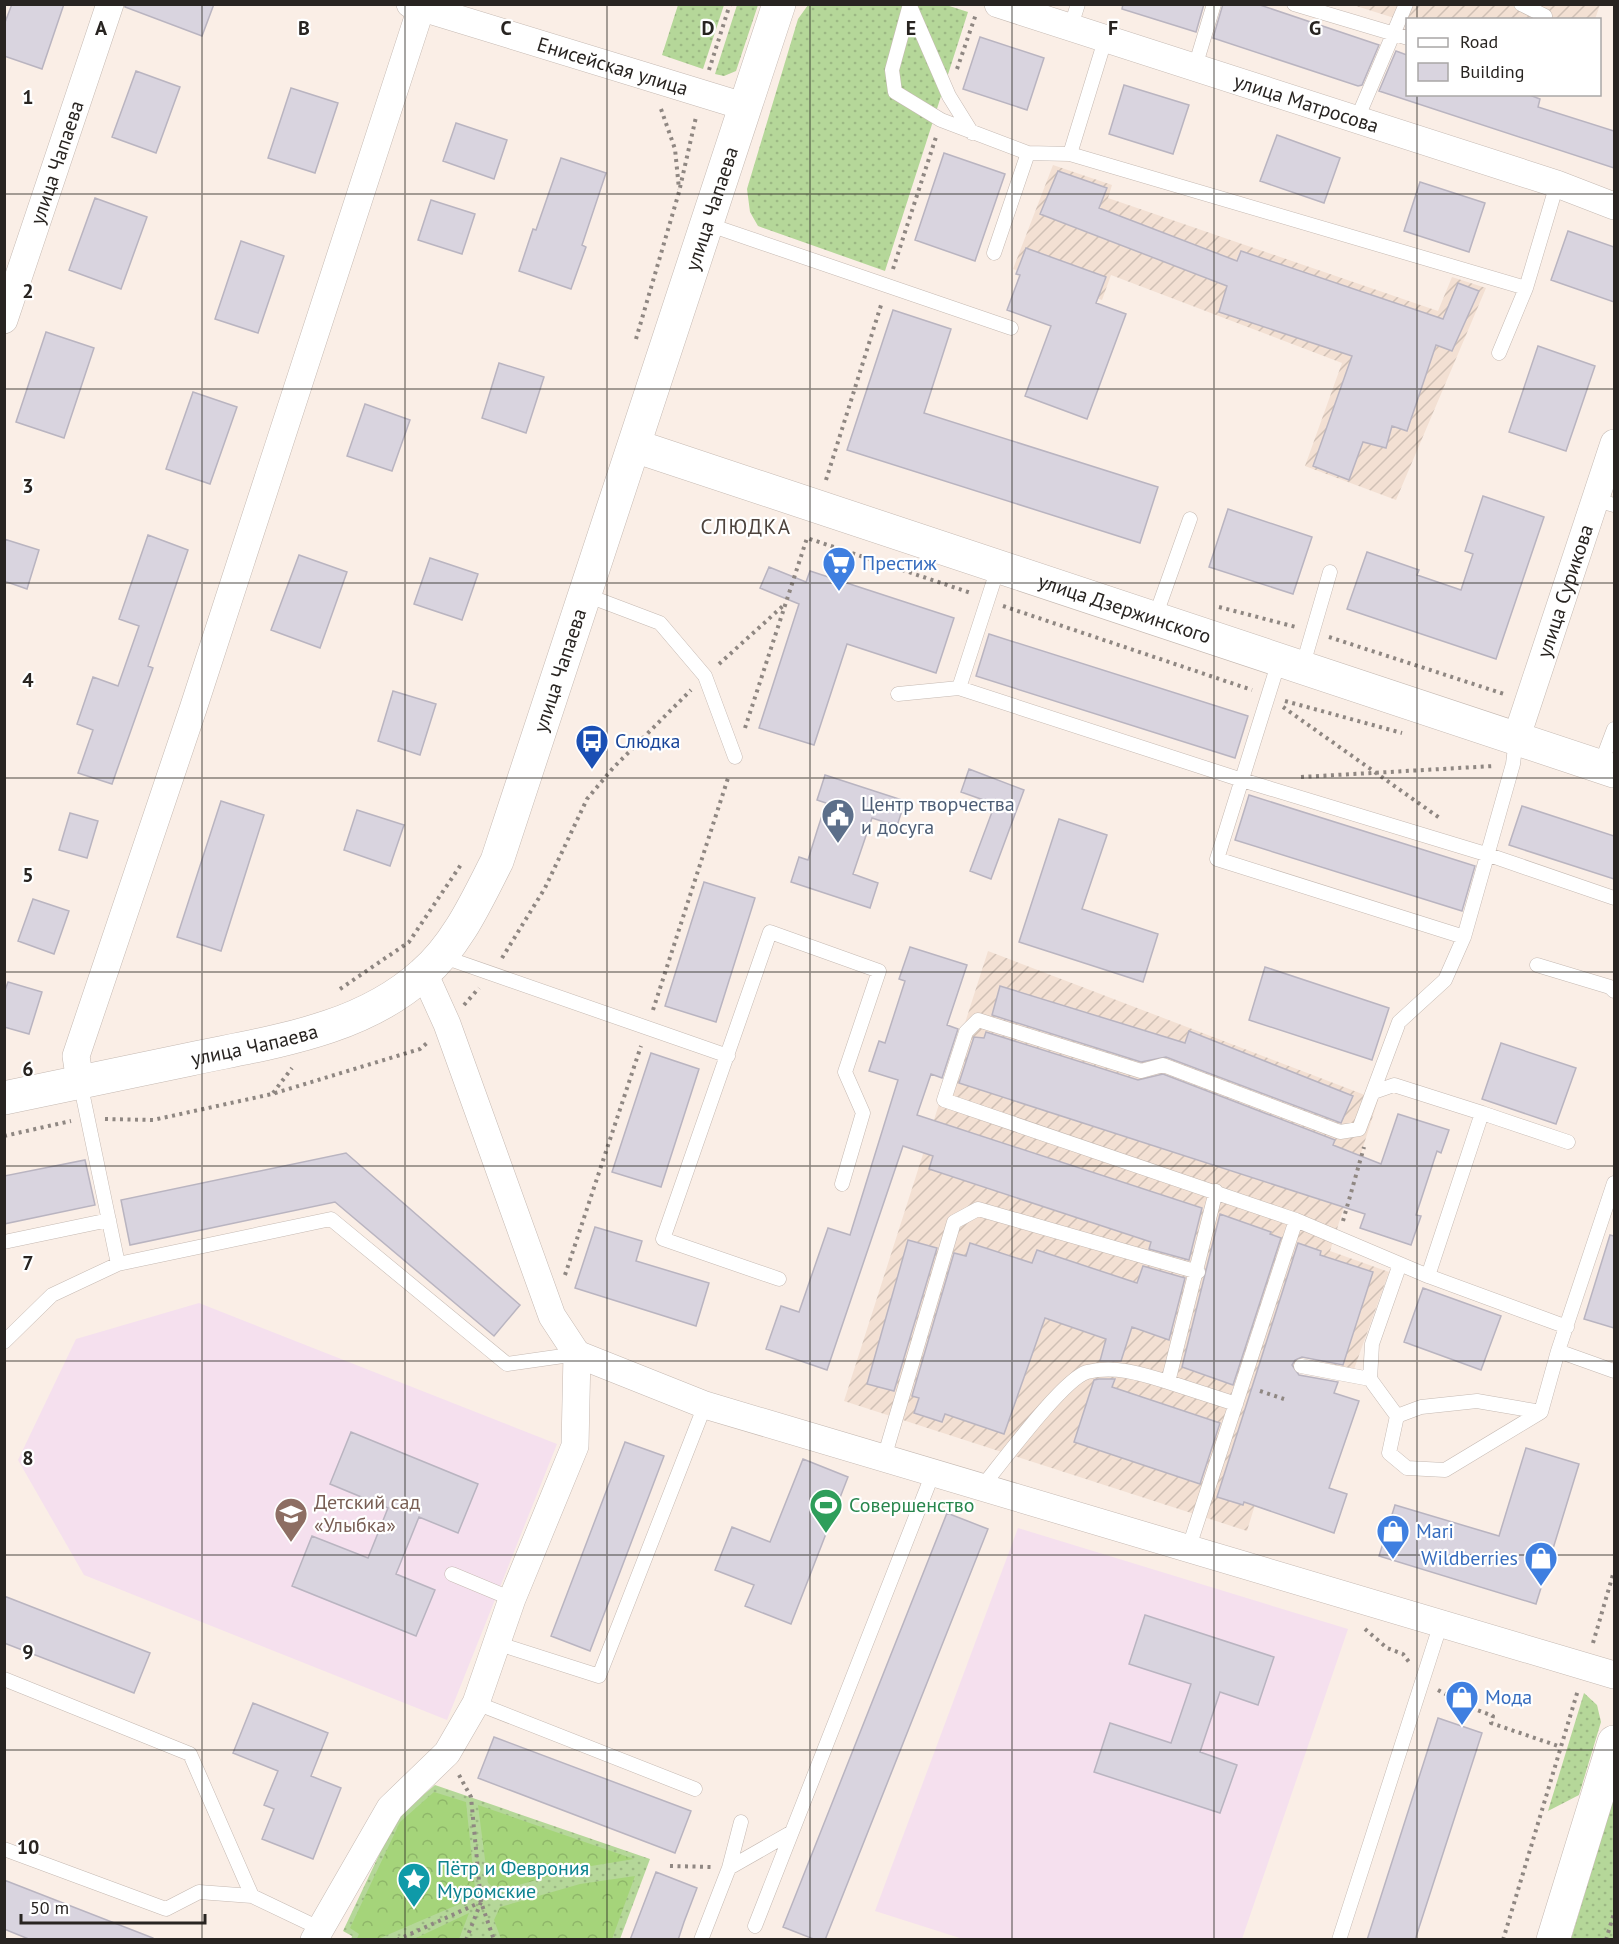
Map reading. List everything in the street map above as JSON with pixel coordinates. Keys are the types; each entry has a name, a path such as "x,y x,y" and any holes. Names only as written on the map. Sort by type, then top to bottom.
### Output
{"main road":[{"name":"улица Чапаева","path":"4,1098 304,1034 354,1018 383,1003 432,965 468,917 498,861 779,4"},
{"name":"улица Дзержинского","path":"635,446 1291,665 1506,754 1607,769"},
{"path":"1553,1940 1614,1742"}],"street":[{"name":"улица Чапаева","path":"4,320 111,4"},
{"name":"улица Матросова","path":"998,4 1074,17 1105,40 1557,184 1614,206"},
{"name":"Енисейская улица","path":"416,6 746,107"},
{"path":"80,1082 76,1056 197,698 416,6"},
{"name":"улица Сурикова","path":"1506,754 1529,702 1605,502 1614,443"},
{"path":"316,1934 390,1808 447,1753 476,1703 512,1599 575,1446 577,1354 552,1316 447,1024 432,965"},
{"path":"577,1354 705,1405 1614,1675"}],"lane":[{"path":"1195,67 1214,4"},
{"path":"1294,4 1406,38"},
{"path":"1357,119 1406,4"},
{"path":"1521,4 1545,16"},
{"path":"910,5 949,96 972,133"},
{"path":"910,5 892,70 894,92 941,120 1028,153 1070,154 1526,288"},
{"path":"1070,154 1105,40"},
{"path":"993,253 1028,153"},
{"path":"1499,353 1526,288 1557,184"},
{"path":"707,224 1011,328"},
{"path":"1154,620 1190,519"},
{"path":"959,688 998,568"},
{"path":"1330,572 1313,632 1268,696 1218,859 1464,937"},
{"path":"586,595 660,623 705,676 735,757"},
{"path":"898,693 959,688 1242,780 1489,855 1614,898"},
{"path":"1607,769 1614,729"},
{"path":"1506,754 1489,855 1464,937 1445,980 1399,1022 1359,1129 1340,1132 1163,1065 1141,1071 978,1020 966,1032 944,1100 1296,1220 1428,1276 1567,1327"},
{"path":"779,1279 663,1239 770,932 879,971 845,1072 864,1113 842,1184"},
{"path":"432,965 647,1028 728,1056"},
{"path":"1537,965 1610,987 1614,991"},
{"path":"80,1082 118,1264"},
{"path":"1374,1092 1394,1085 1568,1142"},
{"path":"1428,1276 1482,1113"},
{"path":"1400,1264 1372,1344 1370,1378 1397,1416 1389,1453 1407,1468 1445,1470 1541,1412 1558,1351 1614,1184"},
{"path":"1168,1382 1198,1272 1216,1191"},
{"path":"884,1458 954,1222 978,1209 1198,1272"},
{"path":"4,1342 52,1295 118,1264 332,1219 507,1364 577,1354"},
{"path":"4,1242 109,1220"},
{"path":"1188,1550 1296,1220"},
{"path":"1558,1351 1614,1371"},
{"path":"1301,1366 1370,1378"},
{"path":"981,1488 1060,1393 1086,1372 1130,1370 1236,1404"},
{"path":"1397,1416 1421,1407 1477,1401 1541,1412"},
{"path":"496,1643 599,1676 705,1405"},
{"path":"755,1926 933,1473"},
{"path":"452,1574 512,1599"},
{"path":"1339,1940 1442,1623"},
{"path":"4,1679 190,1754 252,1896"},
{"path":"476,1703 695,1789"},
{"path":"701,1940 729,1868 741,1822"},
{"path":"729,1868 792,1832"},
{"path":"4,1849 166,1909 199,1892 252,1896 316,1934"}],"path":[{"path":"636,340 679,192 702,93 730,4"},
{"path":"949,96 978,4"},
{"path":"644,75 665,117 675,149 679,192"},
{"path":"825,480 941,120"},
{"path":"552,1316 807,538 1268,696 1413,736"},
{"path":"1313,632 1529,702"},
{"path":"1268,696 1442,820"},
{"path":"1298,777 1377,772 1506,754"},
{"path":"338,991 409,942 465,858"},
{"path":"272,1094 296,1062"},
{"path":"1338,1239 1364,1149 1359,1129"},
{"path":"1242,1386 1284,1399"},
{"path":"1503,1940 1614,1570"},
{"path":"1467,1706 1493,1716 1491,1723 1561,1747"},
{"path":"447,1753 471,1797 481,1902 494,1940"},
{"path":"670,1866 729,1868"},
{"path":"397,1940 481,1902"},
{"path":"466,1940 481,1902"},
{"path":"1606,1940 1614,1913"}],"shaded area":[{"path":"1353,5 1600,5 1595,18 1406,18 1406,22"},
{"path":"1053,165 1112,185 1108,198 1438,311 1452,277 1486,288 1396,500 1305,466 1342,363 1111,275 1102,300 1013,269"},
{"path":"988,951 1378,1100 1330,1251 1389,1272 1353,1372 1301,1354 1247,1531 844,1401"},
{"name":"Детский сад «Улыбка»","path":"199,1303 557,1444 447,1720 84,1575 18,1460 76,1339"},
{"path":"1018,1528 1348,1629 1242,1939 963,1939 875,1911"}],"green space":[{"path":"943,4 968,12 885,271 758,226 750,212 747,189 798,19 808,5"},
{"path":"678,5 724,5 703,69 662,55"},
{"path":"737,5 758,5 736,71 724,76 715,74"},
{"path":"1584,1693 1597,1705 1601,1722 1579,1795 1548,1811"},
{"path":"435,1785 650,1859 620,1939 351,1940 352,1936 343,1931 397,1817"},
{"path":"434,1792 466,1802 475,1889 471,1899 378,1939 357,1939 359,1934 350,1928 400,1822"},
{"path":"1614,1797 1614,1939 1571,1939"},
{"path":"478,1805 634,1859 579,1868 497,1891 488,1883"},
{"path":"635,1876 612,1939 501,1939 494,1920 500,1907 580,1884"},
{"path":"469,1913 459,1939 414,1939"}],"building":[{"path":"12,4 64,4 42,69 4,56 4,25"},
{"path":"125,4 214,4 202,36 125,7"},
{"path":"1123,4 1204,4 1196,32 1122,9"},
{"path":"1223,4 1257,4 1379,45 1362,85 1358,86 1213,38"},
{"path":"980,37 1044,58 1027,110 963,89"},
{"path":"1396,51 1406,55 1406,96 1532,96 1540,99 1538,107 1614,131 1614,168 1379,91"},
{"path":"136,71 180,87 156,153 112,137"},
{"path":"1124,85 1189,105 1173,154 1109,134"},
{"path":"291,88 338,103 315,173 268,158"},
{"path":"456,123 507,140 494,179 443,161"},
{"path":"1277,135 1340,158 1324,203 1260,181"},
{"path":"944,153 1005,174 975,261 915,240"},
{"path":"561,158 606,173 582,245 586,247 571,289 519,271"},
{"path":"1058,171 1107,188 1099,208 1237,261 1241,251 1443,319 1458,283 1479,291 1452,351 1436,345 1407,431 1392,426 1386,448 1363,442 1349,480 1313,466 1352,356 1219,312 1227,286 1040,214"},
{"path":"1420,182 1485,203 1469,252 1404,231"},
{"path":"95,198 147,217 121,289 69,270"},
{"path":"431,200 475,214 462,254 418,240"},
{"path":"1568,231 1614,247 1614,302 1551,280"},
{"path":"241,241 284,256 258,333 215,319"},
{"path":"1026,248 1106,277 1096,303 1126,314 1087,419 1025,396 1051,326 1007,310 1020,275 1016,274"},
{"path":"893,310 951,329 924,413 1158,487 1140,543 847,450"},
{"path":"46,332 94,348 64,438 16,422"},
{"path":"1538,346 1595,366 1566,451 1509,432"},
{"path":"499,363 544,377 526,433 482,418"},
{"path":"193,392 237,407 210,484 166,469"},
{"path":"365,404 410,420 392,471 347,456"},
{"path":"1483,496 1544,517 1496,659 1347,609 1367,552 1419,570 1417,575 1461,590 1473,554 1465,551"},
{"path":"1228,509 1312,537 1293,594 1209,567"},
{"path":"148,535 188,550 148,666 153,668 112,784 78,773 93,730 77,724 93,677 118,686 139,626 119,619"},
{"path":"4,539 39,550 27,589 4,581"},
{"path":"299,555 347,572 320,648 271,630"},
{"path":"430,558 478,574 462,620 414,604"},
{"path":"769,567 806,582 810,571 954,618 936,673 847,644 814,745 759,728 799,604 760,588"},
{"path":"989,634 1248,716 1235,758 976,676"},
{"path":"393,691 436,704 420,755 378,741"},
{"path":"969,769 1024,790 991,879 970,871 995,804 961,792"},
{"name":"Центр творчества и досуга","path":"825,775 905,801 897,826 872,818 853,874 878,883 870,908 791,882 799,857 808,860 826,803 817,800"},
{"path":"1249,795 1475,866 1462,911 1235,840"},
{"path":"221,801 264,815 221,951 177,937"},
{"path":"1522,806 1614,836 1614,879 1509,845"},
{"path":"357,810 404,825 390,866 344,850"},
{"path":"70,813 98,821 87,858 59,850"},
{"path":"1059,819 1107,835 1082,909 1158,934 1143,982 1019,942"},
{"path":"704,882 755,898 716,1022 665,1006"},
{"path":"33,899 69,911 54,954 18,941"},
{"path":"910,947 967,965 947,1025 958,1029 942,1078 931,1074 917,1115 1202,1208 1189,1260 1149,1249 1151,1242 929,1169 933,1156 903,1146 827,1370 766,1349 781,1306 799,1312 828,1228 850,1235 898,1080 869,1071 879,1041 885,1043 905,981 899,979"},
{"path":"1265,967 1389,1008 1372,1060 1249,1020"},
{"path":"8,982 42,992 29,1034 4,1027 4,993"},
{"path":"1000,986 1185,1043 1189,1031 1353,1096 1341,1123 1166,1057 1141,1062 992,1015"},
{"path":"986,1032 1138,1080 1163,1074 1335,1140 1333,1145 1381,1164 1398,1114 1449,1130 1441,1153 1437,1151 1416,1215 1421,1216 1411,1245 1360,1228 1365,1214 959,1083 974,1037 984,1038"},
{"path":"1501,1043 1576,1068 1556,1124 1482,1099"},
{"path":"651,1053 699,1069 661,1187 612,1172"},
{"path":"346,1153 520,1305 494,1336 335,1202 130,1245 121,1200"},
{"path":"85,1160 95,1205 4,1224 4,1176"},
{"path":"1220,1214 1271,1232 1270,1234 1281,1238 1233,1385 1182,1367"},
{"path":"595,1227 642,1241 636,1261 709,1283 696,1326 575,1288"},
{"path":"1610,1235 1614,1236 1614,1328 1584,1319"},
{"path":"908,1240 937,1248 894,1391 867,1384"},
{"path":"970,1243 1032,1263 1037,1250 1137,1283 1143,1266 1185,1278 1169,1340 1132,1327 1121,1361 1100,1361 1106,1339 1045,1318 1004,1434 945,1414 942,1422 914,1413 919,1398 912,1396 954,1253 966,1256"},
{"path":"1298,1243 1321,1251 1320,1255 1373,1272 1343,1365 1302,1357 1295,1360 1292,1365 1299,1375 1338,1382 1334,1393 1359,1401 1329,1488 1347,1494 1334,1533 1244,1502 1243,1505 1217,1497"},
{"path":"1423,1288 1501,1316 1481,1370 1404,1342"},
{"path":"1115,1379 1112,1387 1220,1423 1200,1484 1074,1442 1094,1380"},
{"path":"351,1432 478,1484 458,1533 419,1517 396,1574 435,1590 416,1636 292,1586 312,1536 368,1558 388,1508 330,1484"},
{"path":"625,1442 664,1456 590,1651 551,1636"},
{"path":"1526,1448 1579,1464 1536,1604 1379,1556 1395,1505 1499,1536"},
{"path":"803,1459 848,1477 791,1624 745,1606 754,1585 715,1570 732,1527 770,1542"},
{"path":"947,1513 988,1529 825,1940 816,1940 783,1927"},
{"path":"4,1596 150,1653 134,1693 4,1643"},
{"path":"1145,1615 1274,1657 1258,1705 1220,1692 1200,1752 1237,1765 1220,1813 1094,1772 1110,1723 1171,1743 1191,1684 1129,1664"},
{"path":"253,1703 328,1733 311,1776 341,1788 313,1859 262,1839 274,1809 264,1805 278,1771 233,1753"},
{"path":"1438,1718 1482,1733 1415,1940 1367,1940"},
{"path":"494,1737 691,1811 675,1853 478,1778"},
{"path":"656,1872 697,1888 678,1940 630,1940"},
{"path":"4,1880 153,1938 153,1940 31,1940 4,1929"}],"place":[{"name":"Престиж","path":"839,592"},
{"name":"Слюдка","path":"592,770"},
{"name":"Центр творчества и досуга","path":"838,844"},
{"name":"Совершенство","path":"826,1534"},
{"name":"Детский сад «Улыбка»","path":"291,1543"},
{"name":"Mari","path":"1393,1560"},
{"name":"Wildberries","path":"1541,1587"},
{"name":"Мода","path":"1462,1726"},
{"name":"Пётр и Феврония Муромские","path":"414,1908"}],"district":[{"name":"СЛЮДКА","path":"746,527"}]}
